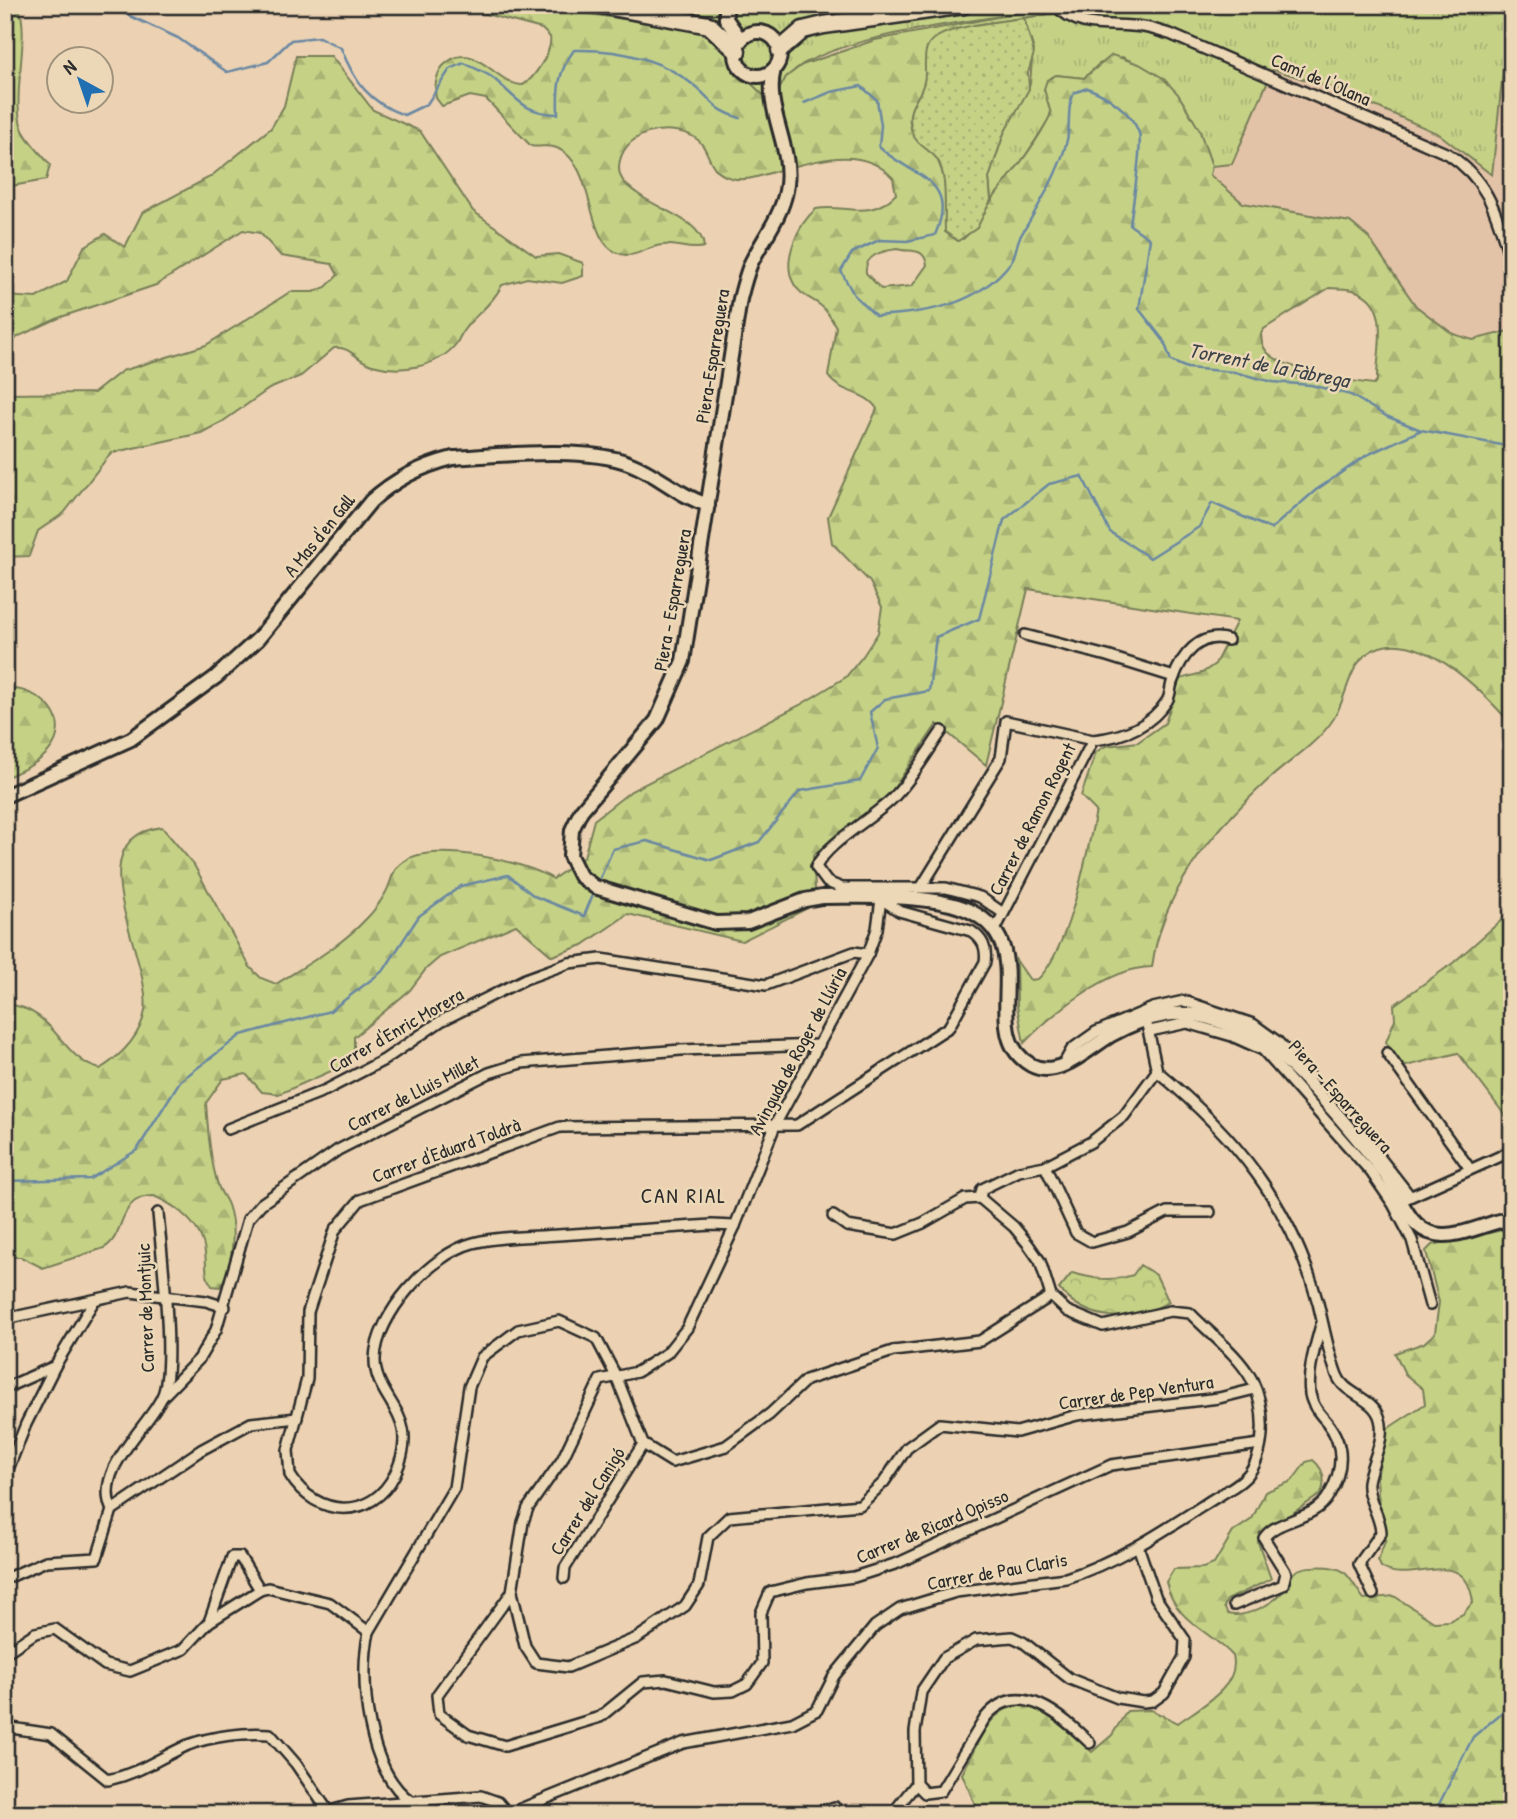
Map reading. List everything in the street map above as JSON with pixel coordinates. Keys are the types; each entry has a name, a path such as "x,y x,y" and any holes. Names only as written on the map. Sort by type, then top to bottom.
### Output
{"highway":[{"path":"601,5 709,25 739,45"},
{"path":"780,50 803,30 964,5"}],"main road":[{"name":"Piera-Esparreguera","path":"708,505 740,299 750,265 780,210 786,190 785,144 771,98 752,75 738,64 739,45 725,8"},
{"path":"739,45 761,32 774,38 780,50"},
{"name":"Piera-Esparreguera","path":"771,98 774,69 780,50"},
{"path":"752,75 767,74 774,69"},
{"name":"A Mas d'en Gall","path":"5,796 131,739 175,709 258,639 372,501 388,486 431,463 467,457 593,455 630,463 684,496 708,505"},
{"name":"Piera - Esparreguera","path":"708,505 681,671 657,720 589,800 576,821 570,847 573,866 580,876 595,887 716,923 748,922 813,898 881,898 953,905 975,913 995,930"},
{"path":"995,930 1006,953 1008,966 1007,1025 1012,1045 1020,1057 1037,1068 1063,1065"},
{"name":"Piera - Esparreguera","path":"1063,1065 1112,1034 1148,1025 1167,1014 1203,1016 1251,1034 1269,1044 1370,1155 1406,1199 1419,1227"},
{"path":"1419,1227 1433,1234 1447,1234 1512,1218"}],"street":[{"name":"Camí de l'Olana","path":"1057,8 1086,24 1144,27 1170,34 1448,154 1473,172 1486,189 1512,265"},
{"path":"1025,635 1174,677"},
{"name":"Carrer de Ramon Rogent","path":"995,930 1093,740 1133,731 1149,720 1169,699 1174,677 1189,649 1204,640 1228,640"},
{"path":"922,886 1001,758 1006,721 1093,740"},
{"path":"942,731 896,795 869,821 823,853 817,867 827,882 842,888 946,888 980,897 1003,914"},
{"name":"Avinguda de Roger de Llúria","path":"617,1378 637,1372 658,1359 681,1337 735,1226 776,1123 868,954 877,929 881,898"},
{"name":"Carrer d'Eduard Toldrà","path":"735,1226 494,1239 463,1246 442,1259 398,1301 377,1341 374,1362 377,1373 399,1415 404,1437 392,1480 378,1497 343,1511 330,1509 295,1483 287,1458 307,1379 308,1312 335,1230 360,1200 560,1127 776,1123 797,1125 949,1027 985,962 986,950 980,937 971,931 899,911 881,898"},
{"name":"Carrer d'Enric Morera","path":"228,1129 326,1090 384,1060 441,1021 525,979 569,963 600,959 766,985 854,952 868,954"},
{"path":"1063,1065 1072,1049 1096,1032 1153,1007 1184,1001 1254,1024 1278,1042 1391,1169 1406,1199 1512,1151"},
{"path":"1373,1594 1359,1564 1381,1533 1368,1482 1381,1424 1374,1408 1340,1381 1328,1338 1321,1325 1318,1305 1290,1228 1258,1173 1206,1113 1157,1071 1148,1025 1187,1023 1232,1036 1263,1050 1371,1171 1412,1240 1430,1305"},
{"name":"Carrer de Lluis Millet","path":"162,1396 200,1359 225,1307 243,1227 254,1211 338,1150 488,1073 533,1061 681,1050 819,1045"},
{"path":"1387,1053 1471,1169"},
{"path":"980,1198 982,1189 994,1182 1019,1171 1045,1166 1091,1142 1124,1116 1157,1071"},
{"path":"1045,1166 1076,1233 1092,1242 1128,1232 1167,1212 1210,1212"},
{"path":"833,1216 847,1226 896,1234 965,1199 980,1198 1014,1227 1028,1244 1040,1261 1051,1296 1067,1311 1103,1326 1170,1311 1191,1313 1241,1364 1255,1390 1262,1420 1260,1444"},
{"name":"Carrer de Montjuic","path":"5,1579 46,1561 97,1558 112,1510 107,1501 120,1457 162,1396 166,1384 167,1334 158,1213"},
{"path":"1412,1240 1419,1227"},
{"path":"5,1319 130,1292 225,1307"},
{"path":"412,1802 393,1787 373,1737 366,1689 369,1632 454,1489 469,1387 482,1357 518,1331 559,1321 596,1338 617,1378 643,1444 672,1462 726,1446 770,1414 806,1380 893,1351 980,1340 1051,1296"},
{"path":"5,1477 55,1366 94,1301"},
{"path":"1234,1605 1283,1585 1284,1568 1264,1538 1273,1530 1320,1507 1331,1492 1337,1474 1342,1453 1339,1439 1316,1410 1310,1393 1313,1356 1321,1325"},
{"path":"5,1388 55,1366"},
{"name":"Carrer de Pep Ventura","path":"617,1378 603,1377 600,1380 562,1460 528,1508 512,1592 525,1646 536,1663 568,1667 637,1638 685,1606 699,1585 708,1537 729,1517 860,1505 884,1482 907,1448 940,1424 1017,1432 1077,1415 1219,1398 1255,1390"},
{"path":"112,1510 201,1450 251,1423 297,1418"},
{"name":"Carrer del Canigó","path":"564,1578 565,1567 643,1444"},
{"name":"Carrer de Ricard Opisso","path":"512,1592 437,1695 439,1714 468,1735 505,1746 600,1717 643,1682 666,1680 714,1692 733,1691 747,1684 762,1663 761,1613 770,1592 854,1577 898,1563 1111,1465 1260,1444"},
{"name":"Carrer de Pau Claris","path":"508,1814 683,1744 792,1723 817,1710 834,1676 875,1626 900,1609 956,1592 1066,1578 1138,1546 1245,1477 1256,1459 1260,1444"},
{"path":"892,1814 916,1784 915,1732 921,1692 944,1658 976,1640 1012,1637 1023,1642 1070,1679 1118,1698 1153,1701 1164,1693 1186,1649 1185,1640 1156,1598 1138,1546"},
{"path":"209,1622 232,1557 240,1557 260,1590"},
{"path":"5,1653 35,1633 55,1629 105,1665 130,1671 184,1649 209,1622 260,1590 268,1588 330,1603 369,1632"},
{"path":"916,1784 925,1793 940,1791 985,1718 1005,1703 1029,1701 1055,1711 1090,1743"},
{"path":"5,1727 51,1734 108,1780 134,1774 190,1745 250,1732 270,1734 296,1765 324,1813 348,1806 481,1796 498,1802 508,1814"},
{"path":"812,1814 835,1807"}],"shaded area":[{"path":"1510,5 1512,330 1473,340 1453,334 1416,306 1350,222 1242,203 1210,175 1212,166 1232,163 1273,69 1343,92 1439,134 1491,174"}],"green space":[{"path":"5,5 18,5 23,31 19,96 21,125 29,140 50,165 46,180 5,187"},
{"path":"470,5 529,5 710,32 729,50 736,69 763,95 778,92 786,77 802,65 875,40 1062,5 1108,5 974,25 926,51 925,79 911,109 910,121 913,133 935,157 941,168 946,193 945,225 963,239 1038,137 1051,114 1044,89 1047,80 1056,75 1084,78 1112,55 1139,64 1163,78 1178,94 1199,129 1212,166 1210,175 1243,203 1350,222 1368,237 1416,306 1453,334 1473,340 1512,330 1512,725 1471,683 1435,657 1398,645 1380,647 1369,652 1354,670 1330,724 1227,821 1193,865 1166,913 1152,967 1135,969 1100,983 1050,1018 1024,1043 1017,1006 1016,960 1030,980 1038,979 1049,965 1068,924 1096,811 1081,796 1096,752 1106,746 1138,742 1165,723 1180,679 1202,673 1215,664 1237,621 1028,589 986,765 937,724 890,794 813,855 816,904 742,941 628,914 583,945 552,956 516,925 440,957 426,969 410,990 354,1037 354,1052 345,1065 279,1094 262,1092 246,1074 223,1079 206,1103 213,1167 219,1188 228,1205 232,1227 228,1269 220,1287 212,1286 208,1278 203,1243 194,1226 180,1211 154,1196 133,1202 111,1242 104,1248 43,1268 21,1257 5,1257 5,1004 22,1007 35,1014 76,1055 87,1064 100,1069 116,1058 129,1044 143,1020 144,989 119,877 122,853 136,836 162,827 194,865 250,967 261,978 276,984 324,954 357,928 380,902 397,867 418,855 457,853 479,856 522,866 553,879 584,857 594,820 631,791 800,705 846,677 878,633 882,607 870,582 832,543 828,517 877,409 866,399 833,382 828,376 836,327 823,307 796,288 789,265 798,233 816,209 856,210 876,207 896,194 893,178 880,167 866,161 836,158 752,178 736,179 717,170 704,147 694,137 671,130 647,133 636,138 621,156 621,177 626,185 641,196 688,223 696,230 704,247 662,245 631,255 612,250 602,239 580,172 570,158 554,147 531,146 486,99 470,96 442,106 436,98 435,86 439,73 443,66 454,58 474,58 503,78 523,85 546,56 550,37 542,29 474,11","holes":["897,249 920,253 927,265 912,286 881,289 866,273 866,267 871,258","1329,288 1356,291 1367,297 1375,306 1380,330 1377,380 1374,384 1307,371 1273,357 1264,347 1261,334 1264,329"]},
{"path":"529,5 1062,5 929,27 861,42 803,64 788,76 778,92 763,95 736,69 732,60 577,11"},
{"path":"1108,5 1510,5 1492,175 1439,134 1343,92 1273,69 1232,164 1212,166 1190,113 1181,100 1159,77 1122,57 1099,64 1084,78 1056,75 1044,89 1052,108 1049,119 1012,177 991,200 989,178 1004,133 1030,84 1033,47 1024,18"},
{"path":"1024,18 1034,53 1028,73 1029,89 1004,133 989,178 991,200 977,228 958,241 945,232 944,184 940,165 916,140 910,122 911,109 924,82 926,49 945,33"},
{"path":"296,56 331,56 373,110 420,131 473,211 536,256 558,254 583,263 583,276 562,283 527,278 502,285 465,328 456,344 439,359 406,368 383,367 367,363 345,349 334,348 301,376 269,389 222,422 201,433 111,453 64,513 38,531 29,556 5,557 5,394 94,393 122,371 206,345 290,292 313,292 326,287 338,275 332,264 281,256 260,233 243,230 156,285 61,317 19,336 5,347 5,296 36,298 67,281 84,247 105,234 125,247 142,213 210,177 271,128 284,106"},
{"path":"5,689 30,693 41,699 56,717 58,728 56,740 44,756 5,778"},
{"path":"1512,911 1512,1116 1507,1118 1458,1053 1402,1067 1386,1042 1395,1019 1394,1005 1453,963"},
{"path":"1512,1228 1512,1814 979,1814 962,1774 985,1729 995,1717 1008,1708 1034,1708 1047,1714 1092,1752 1112,1735 1127,1711 1151,1710 1178,1723 1216,1696 1231,1677 1233,1656 1185,1616 1170,1596 1166,1582 1174,1569 1203,1568 1214,1564 1233,1532 1252,1519 1265,1492 1292,1481 1306,1462 1313,1460 1322,1471 1324,1480 1321,1494 1261,1534 1258,1542 1271,1579 1227,1600 1224,1607 1228,1614 1243,1614 1259,1609 1280,1594 1297,1571 1318,1567 1344,1572 1364,1599 1394,1596 1434,1622 1449,1621 1463,1614 1473,1602 1468,1584 1459,1574 1448,1570 1393,1572 1381,1567 1378,1560 1386,1539 1379,1511 1377,1477 1387,1429 1425,1404 1423,1389 1405,1374 1395,1353 1424,1343 1435,1333 1439,1302 1426,1251 1432,1245"},
{"path":"1140,1265 1156,1275 1169,1302 1140,1314 1111,1316 1084,1308 1059,1289 1072,1273 1110,1279 1133,1275"}],"waterway":[{"name":"Torrent de la Fàbrega","path":"5,8 11,5"},
{"name":"Torrent de la Fàbrega","path":"106,5 178,38 227,72 268,62 291,40 319,37 341,48 357,81 372,97 404,115 427,104 450,69 464,63 493,78 529,108 558,114 558,88 565,66 574,50 590,50 623,54 654,62 683,77 719,109 740,118"},
{"name":"Torrent de la Fàbrega","path":"804,103 831,92 861,86 877,100 881,125 879,147 928,181 937,190 941,201 941,216 935,235 907,241 879,240 852,253 841,271 854,295 876,316 933,309 967,298 983,289 1011,262 1020,237 1047,190 1064,152 1074,93 1087,88 1118,105 1131,118 1139,133 1130,225 1150,239 1139,309 1164,341 1171,361 1187,368 1234,372 1273,382 1311,385 1351,395 1386,416 1421,430 1512,447"},
{"path":"598,883 613,849 647,841 711,860 759,842 800,791 860,781 878,748 870,712 885,699 929,691 936,637 979,619 1004,520 1049,484 1082,476 1110,532 1150,558 1199,527 1212,503 1271,529 1316,490 1367,455 1421,430"},
{"path":"5,1181 90,1179 137,1150 180,1081 241,1035 330,1011 384,970 419,916 461,886 508,875 534,896 584,916 594,892"},
{"path":"1434,1814 1473,1737 1512,1704"}],"district":[{"name":"CAN RIAL","path":"684,1195"}]}
